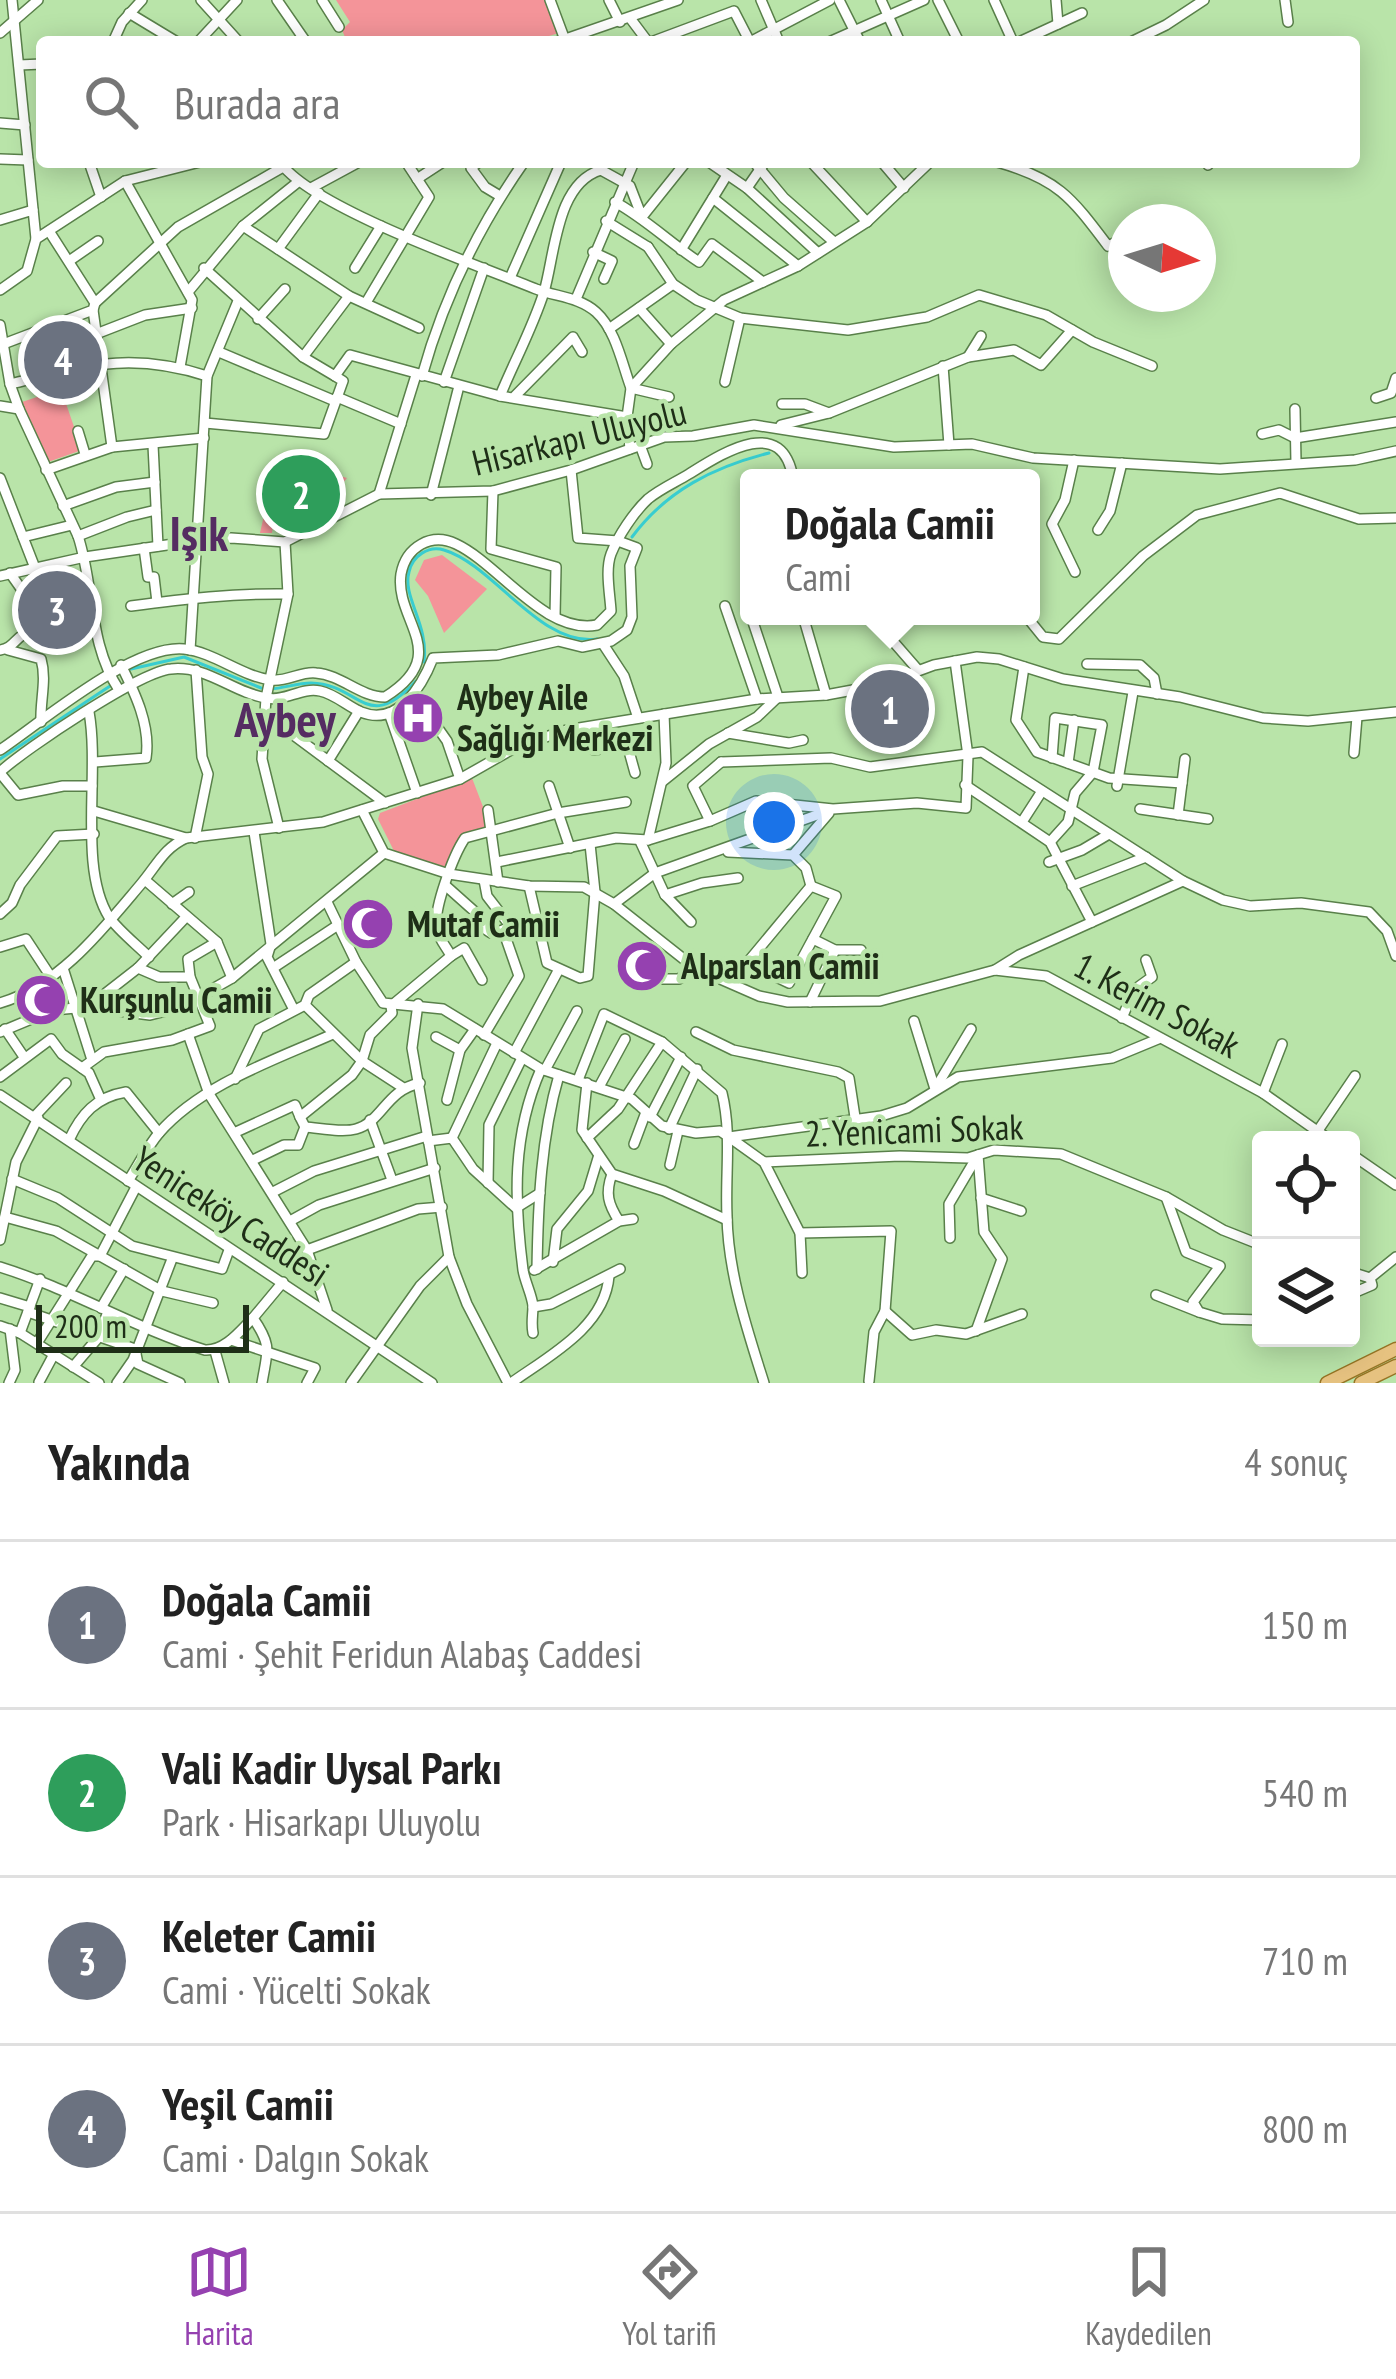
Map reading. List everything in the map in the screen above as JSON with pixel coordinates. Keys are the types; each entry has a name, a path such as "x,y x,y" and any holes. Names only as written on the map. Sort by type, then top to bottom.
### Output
{"main road":[{"path":"1327,1383 1396,1349"},
{"path":"1361,1383 1396,1366"}],"street":[{"path":"0,290 27,272 36,239 12,0"},
{"path":"0,33 38,0"},
{"path":"116,36 142,0"},
{"path":"201,0 233,36"},
{"path":"203,36 237,0"},
{"path":"277,0 302,36"},
{"path":"322,0 339,27"},
{"path":"550,0 559,36"},
{"path":"609,0 642,36"},
{"path":"636,0 644,13"},
{"path":"593,36 676,0"},
{"path":"761,0 776,36"},
{"path":"761,36 835,0 856,36"},
{"path":"881,0 897,36"},
{"path":"840,36 924,0"},
{"path":"938,0 956,36"},
{"path":"994,0 1013,36"},
{"path":"1056,0 1058,24"},
{"path":"1144,36 1204,0"},
{"path":"1285,0 1288,22"},
{"path":"0,11 14,21"},
{"path":"665,36 734,11 747,36"},
{"path":"129,13 167,36"},
{"path":"1030,36 1082,13"},
{"path":"602,29 606,36"},
{"path":"19,65 36,64"},
{"path":"0,123 25,125"},
{"path":"0,158 36,153"},
{"path":"91,168 101,197"},
{"path":"138,168 140,176"},
{"path":"36,239 125,181 173,168"},
{"path":"6,343 94,306 178,227 276,168"},
{"path":"284,168 298,182 381,226 544,292 575,299 597,313 609,329 632,388 627,417 635,447 647,464"},
{"path":"278,249 315,191 350,168"},
{"path":"368,302 429,197 410,168"},
{"path":"417,179 433,168"},
{"path":"471,168 484,187 500,196"},
{"path":"379,494 400,424 463,259 520,168"},
{"path":"510,278 558,168"},
{"path":"575,299 631,168"},
{"path":"642,217 681,168"},
{"path":"717,168 747,188 818,254"},
{"path":"747,188 759,175 759,168"},
{"path":"762,168 784,198 834,242"},
{"path":"817,168 867,222"},
{"path":"887,168 904,188"},
{"path":"632,388 671,344 716,306 798,266 867,222 924,168"},
{"path":"1016,168 1057,186 1108,246"},
{"path":"500,396 544,292 553,247 574,192 597,170 625,182 642,217 658,235 700,262 712,244 763,283"},
{"path":"681,250 727,176"},
{"path":"125,181 188,292 192,308 180,367"},
{"path":"188,292 243,226 298,182"},
{"path":"713,198 798,266"},
{"path":"615,202 642,217"},
{"path":"0,220 34,210"},
{"path":"606,220 648,248 673,284 740,319 830,330 927,317 979,295 1046,315 1138,364 1152,366"},
{"path":"243,226 349,296 419,328"},
{"path":"356,268 381,226"},
{"path":"49,231 94,306 112,447"},
{"path":"648,248 658,235"},
{"path":"69,261 98,241"},
{"path":"593,252 612,261 604,279"},
{"path":"204,268 303,356 343,381 324,434 205,423"},
{"path":"444,382 484,268"},
{"path":"609,329 673,284"},
{"path":"258,319 285,289"},
{"path":"303,356 349,296"},
{"path":"190,650 207,376 238,301"},
{"path":"96,334 145,315 192,308"},
{"path":"639,308 671,344"},
{"path":"724,382 740,319"},
{"path":"0,325 19,409 85,557 93,623 109,675 119,690"},
{"path":"775,426 829,413 968,357 1014,350 1041,365 1072,330"},
{"path":"968,357 981,336"},
{"path":"515,396 573,337 582,352"},
{"path":"219,352 400,424"},
{"path":"335,376 350,355 500,396 627,417"},
{"path":"10,384 100,363 136,360 207,376"},
{"path":"943,366 949,445"},
{"path":"1376,398 1391,393 1396,377"},
{"path":"431,495 459,386"},
{"path":"632,388 669,397"},
{"path":"782,404 805,404 829,413"},
{"path":"0,406 19,409"},
{"path":"1295,409 1296,463"},
{"path":"1262,434 1279,430 1295,438 1396,422"},
{"name":"Hisarkapı Uluyolu","path":"285,542 379,494 493,490 571,470 664,437 775,426 894,447 972,444 1011,454 1220,470 1355,460 1396,451"},
{"path":"77,431 85,454"},
{"path":"46,470 112,447 204,438"},
{"path":"0,750 121,665 174,649 190,650 269,680 310,672 335,678 370,696 385,697 411,672 420,646 400,579 409,555 422,543 458,544 555,616 578,628 597,625 609,616 609,559 649,499 736,449 770,443 788,456 791,469"},
{"path":"153,445 158,546"},
{"path":"1073,460 1065,500 1052,524 1075,572"},
{"path":"1098,530 1111,511 1122,463"},
{"path":"92,786 18,794 0,773 119,690 157,671 196,670 266,698 323,692 359,711 389,713 414,694 433,658 498,655 558,640 582,647 603,644 628,630 630,566 637,548 618,541 578,538 571,470"},
{"path":"0,478 35,568"},
{"path":"63,506 116,488 155,482"},
{"path":"493,490 491,549 556,567 555,616"},
{"path":"1033,625 1043,637 1059,639 1143,556 1197,514 1269,494 1303,499 1359,519 1396,518"},
{"path":"78,536 156,510"},
{"path":"22,537 72,525"},
{"path":"48,627 3,574 194,541 285,542 288,594 266,698 262,759 279,828"},
{"path":"143,548 157,602"},
{"path":"131,606 240,593 288,594"},
{"path":"725,606 758,699"},
{"path":"4,650 24,634 93,623"},
{"path":"755,625 778,697"},
{"path":"806,625 826,695"},
{"path":"879,625 918,670"},
{"path":"603,644 624,676 638,718"},
{"path":"4,650 41,659 46,676 41,722"},
{"path":"94,812 191,838 323,822 460,779 533,740 638,718 880,685 918,670 977,657 1063,680 1157,694 1263,718 1308,721 1396,712"},
{"path":"497,862 616,838 644,840 756,802 833,809 917,803 966,808 968,756 955,662"},
{"path":"1087,664 1139,665 1154,679 1157,694"},
{"path":"94,762 146,758 148,745 121,665"},
{"path":"1024,667 1016,720 1037,752 1118,782 1182,784"},
{"path":"0,1015 4,1002 63,968 145,880 163,854 191,838 208,774 202,758 196,670"},
{"path":"411,672 421,683"},
{"path":"1118,782 1133,692"},
{"path":"414,694 447,741 460,779"},
{"path":"663,781 710,744 757,717 778,697"},
{"path":"328,761 359,711"},
{"path":"88,712 94,762 92,875 110,917 149,957"},
{"path":"389,713 418,793"},
{"path":"265,714 386,803"},
{"path":"664,714 663,781 644,840 665,895 691,922"},
{"path":"1354,753 1357,716"},
{"path":"1050,842 1068,822 1075,793 1093,772 1102,724 1055,718 1052,758"},
{"path":"1067,763 1074,720"},
{"path":"608,723 613,747"},
{"path":"728,733 789,743 803,740"},
{"path":"594,750 627,744 634,773"},
{"path":"710,744 721,762"},
{"path":"710,821 693,786 721,762 831,758 870,767 982,752 1183,881 1223,900 1250,906 1301,903 1369,912 1387,931 1396,956"},
{"path":"1178,815 1185,759"},
{"path":"965,785 1050,842 1053,861 1092,922"},
{"path":"549,786 570,848"},
{"path":"1022,822 1042,791"},
{"path":"451,956 437,931 437,915 465,838 558,813 626,802"},
{"path":"614,904 655,873 833,809"},
{"path":"793,855 833,809"},
{"path":"1141,809 1208,819"},
{"path":"24,1057 2,1030 53,1010 88,1007 149,1015 199,998 232,978 384,853 362,810"},
{"path":"488,810 498,882"},
{"path":"254,832 273,968 300,1008 362,1061 402,1087"},
{"path":"0,914 57,836 94,834"},
{"path":"1053,861 1109,834"},
{"path":"529,886 547,963 580,978 588,976 595,892 590,844"},
{"path":"721,852 793,855 806,868 811,886"},
{"name":"1. Kerim Sokak","path":"384,853 448,880 569,886 595,892 695,968 759,995 810,1002 880,1001 994,970 1046,976 1263,1093 1316,1131"},
{"path":"1072,886 1146,857"},
{"path":"665,895 738,878"},
{"path":"145,880 217,942 232,978"},
{"path":"448,880 491,934 536,920"},
{"path":"447,1100 460,1050 480,1032 519,976 507,929 487,896 484,880"},
{"path":"994,970 1183,881"},
{"path":"683,959 728,966 747,963 789,983 836,896 811,886"},
{"path":"747,963 811,886"},
{"path":"172,904 189,892"},
{"path":"327,902 356,962 383,1003 443,1009 543,1069 626,1096 674,1130 721,1131 764,1162 800,1234 802,1274"},
{"path":"88,1007 138,968 186,917"},
{"path":"273,968 338,925"},
{"path":"0,947 26,939 51,977"},
{"path":"813,939 835,950 861,950"},
{"path":"82,1068 104,1052 210,1026 190,977 188,959 217,942"},
{"path":"253,1160 284,1145 298,1145 303,1122 362,1061 370,1035 392,1013 392,1006 451,956 464,948 482,980"},
{"path":"810,1002 835,950"},
{"path":"1122,1018 1134,990 1151,976 1146,960"},
{"path":"235,1078 259,1029 300,1008 309,995 356,962"},
{"path":"63,968 92,1060"},
{"path":"138,968 159,977 190,977"},
{"path":"644,983 679,979 695,968"},
{"path":"488,1184 489,1125 558,971"},
{"path":"418,1004 412,1048 449,1257 467,1304 510,1383 578,1335 608,1293 615,1272 551,1304 533,1306"},
{"path":"533,1333 533,1306 516,1208 522,1119 543,1069 577,1011"},
{"path":"727,1220 664,1190 612,1174 598,1158 582,1130 604,1014 662,1042 715,1084 724,1102 729,1137 727,1220 742,1315 764,1383"},
{"path":"914,1021 934,1089"},
{"path":"934,1089 971,1029"},
{"path":"696,1032 733,1050 814,1065 849,1078 855,1117"},
{"path":"188,1034 209,1094 307,1250 327,1310"},
{"path":"100,1256 159,1133 235,1078 333,1034"},
{"path":"436,1036 460,1050"},
{"path":"0,1077 51,1039 62,1054 89,1073 101,1100"},
{"path":"588,1083 626,1039"},
{"path":"729,1137 881,1116 907,1108 958,1077 1112,1058 1158,1039"},
{"path":"587,1138 618,1109 662,1042"},
{"path":"452,1138 496,1043"},
{"path":"1263,1093 1282,1044"},
{"path":"634,1144 680,1057"},
{"path":"670,1165 674,1130 697,1070"},
{"path":"537,1269 547,1116 560,1075"},
{"path":"1318,1131 1355,1076"},
{"path":"0,1240 22,1148 36,1117 66,1083"},
{"path":"303,1122 356,1130 402,1087 420,1083"},
{"path":"69,1140 80,1119 101,1100 126,1092 159,1133"},
{"name":"Yeniceköy Caddesi","path":"0,1095 432,1383"},
{"path":"236,1132 295,1105 303,1122"},
{"path":"370,1120 392,1180"},
{"path":"273,1192 314,1171 428,1138 452,1138"},
{"path":"452,1138 488,1184 516,1208"},
{"name":"2. Yenicami Sokak","path":"764,1162 978,1155 994,1150 1061,1154 1166,1197 1252,1241"},
{"path":"976,1331 1002,1259 984,1232 978,1155"},
{"path":"950,1238 949,1204 978,1155"},
{"path":"554,1262 557,1228 588,1192 598,1158"},
{"path":"1360,1160 1396,1185"},
{"path":"290,1221 319,1205 435,1168"},
{"path":"612,1174 607,1188 609,1205 619,1221"},
{"path":"12,1179 58,1198 148,1253 222,1269 229,1250"},
{"path":"516,1208 540,1192"},
{"path":"1166,1197 1186,1252"},
{"path":"981,1198 1021,1211"},
{"path":"307,1250 418,1209 442,1207"},
{"path":"5,1217 56,1231 162,1291 213,1303"},
{"path":"524,1274 554,1262 619,1221 632,1219"},
{"path":"800,1234 891,1231 885,1311 874,1332 868,1381"},
{"path":"1172,1255 1186,1252 1220,1265 1193,1302 1199,1312"},
{"path":"37,1343 92,1256 100,1256"},
{"path":"351,1383 419,1286 449,1257"},
{"path":"1370,1278 1396,1257"},
{"path":"117,1383 133,1360 172,1259"},
{"path":"0,1267 40,1279 146,1329 215,1351"},
{"path":"73,1367 97,1339 104,1310 124,1269"},
{"path":"1360,1275 1370,1278"},
{"path":"1360,1290 1372,1285 1370,1278"},
{"path":"10,1329 29,1309 40,1279"},
{"path":"215,1351 254,1318 283,1282"},
{"path":"1156,1295 1222,1318 1252,1320"},
{"path":"0,1298 97,1339 134,1349"},
{"path":"885,1311 912,1335 976,1331 1022,1314"},
{"path":"254,1318 269,1351 262,1381 278,1383"},
{"path":"10,1329 99,1383"},
{"path":"9,1383 15,1370 10,1329"},
{"path":"231,1340 315,1368 307,1383"},
{"path":"134,1349 138,1364 180,1383"},
{"path":"215,1351 224,1383"},
{"path":"15,1370 39,1383 54,1354"}],"shaded area":[{"path":"336,0 545,0 559,33 344,36 342,30 350,22"},
{"path":"61,389 82,450 48,462 22,402"},
{"path":"277,458 347,478 311,523 293,512 275,510 272,533 260,533"},
{"path":"442,555 487,589 444,633 428,596 415,580 424,560"},
{"path":"472,778 490,825 457,841 449,869 395,853 378,819 380,813"}],"waterway":[{"path":"632,537 676,493 729,465 769,453"},
{"path":"424,662 423,635 408,581 414,561 433,549 463,558 556,631 597,639"},
{"path":"131,669 184,657 261,688"},
{"path":"271,689 328,685 374,706 399,697 416,681"},
{"path":"0,759 110,686"}],"place":[{"name":"Yeşil Camii","path":"63,360"},
{"name":"Vali Kadir Uysal Parkı","path":"301,494"},
{"name":"Keleter Camii","path":"57,610"},
{"name":"Doğala Camii","path":"890,709"},
{"name":"Aybey Aile Sağlığı Merkezi","path":"418,718"},
{"name":"Mutaf Camii","path":"368,924"},
{"name":"Alparslan Camii","path":"642,966"},
{"name":"Kurşunlu Camii","path":"41,1000"}],"district":[{"name":"Işık","path":"199,534"},
{"name":"Aybey","path":"285,720"}]}
